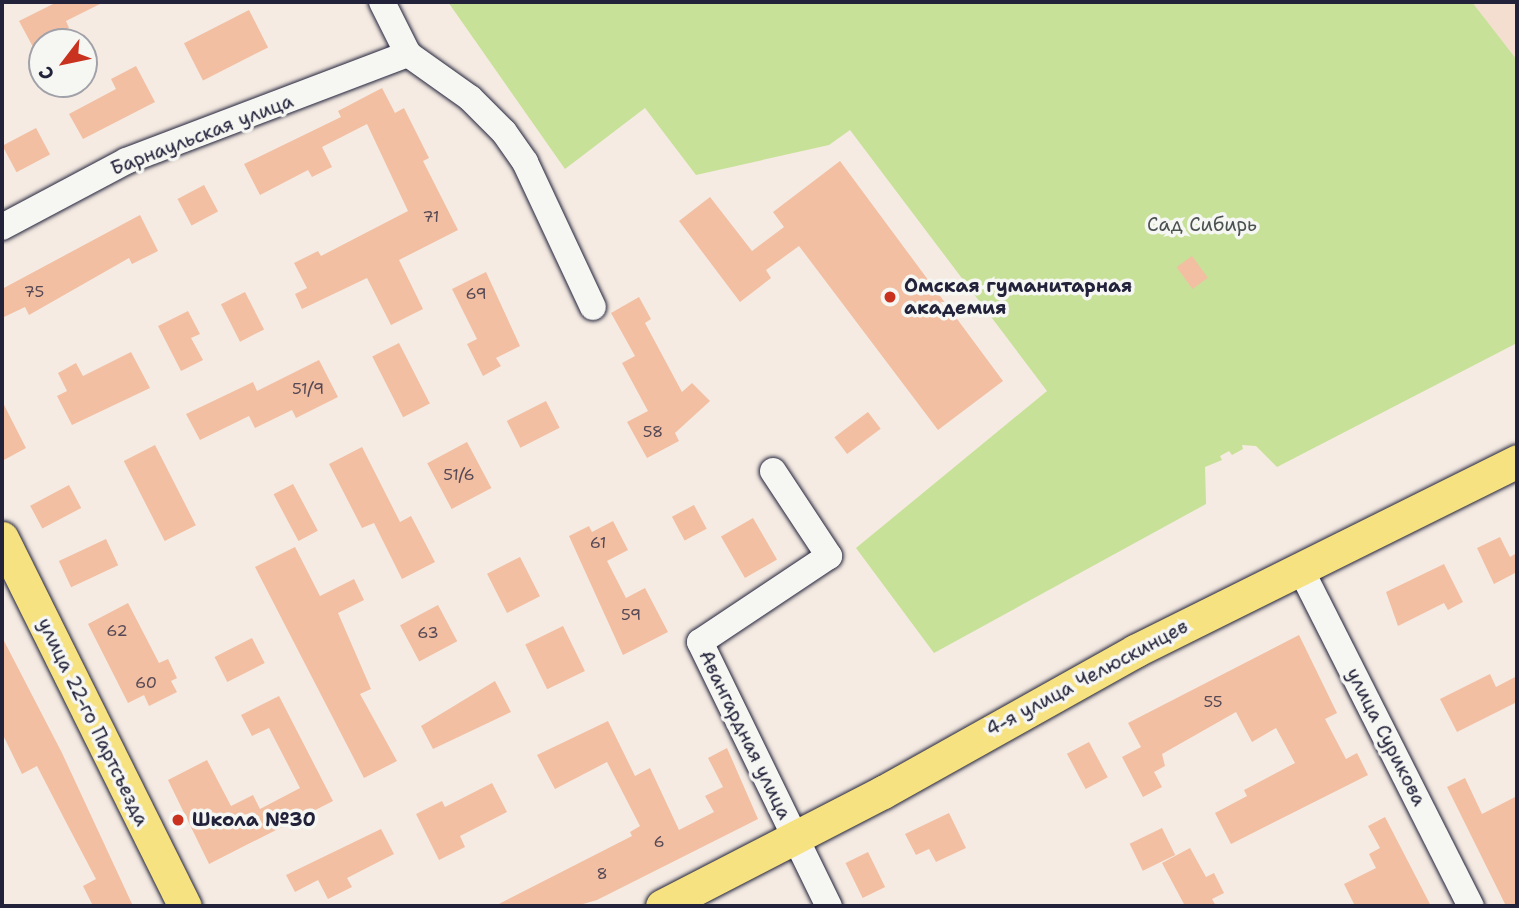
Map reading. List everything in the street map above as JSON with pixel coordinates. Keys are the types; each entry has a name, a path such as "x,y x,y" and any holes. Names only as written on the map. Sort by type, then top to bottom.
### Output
{"main road":[{"name":"4-я улица Челюскинцев","path":"662,906 795,840 1067,687 1517,461"},
{"name":"улица 22-го Партсъезда","path":"2,538 185,906"}],"street":[{"path":"382,2 408,54 470,98 504,132 542,194 593,307"},
{"name":"Барнаульская улица","path":"2,227 126,161 408,54"},
{"name":"Авангардная улица","path":"773,471 829,556 700,642 829,906"},
{"name":"улица Сурикова","path":"1300,568 1471,906"}],"shaded area":[{"path":"1472,2 1517,2 1517,60"}],"green space":[{"name":"Сад Сибирь","path":"448,2 1472,2 1517,60 1517,343 1277,467 1256,446 1242,445 1243,449 1232,455 1229,451 1220,456 1222,460 1205,467 1206,504 934,653 856,548 1047,391 850,130 829,145 696,175 645,108 565,169"}],"building":[{"path":"57,2 104,2 66,21 69,28 28,28 28,38 19,21"},
{"path":"249,10 268,47 203,81 184,43"},
{"path":"136,66 155,102 83,139 69,114 116,89 111,79"},
{"path":"382,88 395,113 404,108 429,158 423,161 458,230 399,260 423,309 391,325 367,278 302,309 295,294 307,288 294,263 318,251 321,256 408,211 367,124 322,147 332,167 312,177 308,170 260,195 244,164 341,117 338,111"},
{"path":"36,128 50,154 17,172 2,146"},
{"name":"Омская гуманитарная академия","path":"840,161 1003,381 938,430 799,246 766,270 771,278 740,302 679,221 710,197 752,251 784,227 773,212"},
{"path":"204,185 218,211 192,226 178,199"},
{"path":"140,215 158,251 132,264 129,258 29,315 25,307 2,318 2,289"},
{"path":"1192,256 1208,278 1192,289 1177,267"},
{"path":"486,272 520,346 496,358 501,366 483,376 467,344 477,339 452,289"},
{"path":"245,292 264,329 240,342 221,304"},
{"path":"639,297 651,319 645,323 682,392 692,383 710,401 675,433 679,441 647,458 627,422 648,411 622,363 635,356 611,313"},
{"path":"188,311 200,334 191,338 203,360 181,371 158,326"},
{"path":"399,343 430,404 403,417 372,357"},
{"path":"131,352 150,388 72,425 57,396 67,391 58,373 76,363 83,376"},
{"path":"319,360 338,397 296,418 292,410 255,428 249,416 200,440 186,414 253,382 257,391"},
{"path":"2,401 26,448 2,461"},
{"path":"546,401 560,428 520,448 507,421"},
{"path":"868,412 881,429 847,454 834,437"},
{"path":"467,442 491,488 452,509 427,463"},
{"path":"155,445 196,525 165,541 124,461"},
{"path":"362,447 400,522 411,516 435,562 402,579 374,523 362,528 329,464"},
{"path":"293,484 318,531 298,541 274,494"},
{"path":"69,485 81,508 42,529 30,506"},
{"path":"694,505 707,529 685,541 672,517"},
{"path":"753,518 777,560 745,578 721,536"},
{"path":"613,521 628,550 607,561 626,598 645,588 668,632 623,655 569,536 589,526 592,532"},
{"path":"1500,537 1510,557 1517,553 1517,572 1494,584 1477,548"},
{"path":"106,539 118,565 71,587 59,561"},
{"path":"295,547 320,596 354,579 364,600 338,613 371,689 360,694 397,761 364,778 255,567"},
{"path":"520,557 540,596 507,613 487,574"},
{"path":"1444,564 1463,602 1448,610 1444,603 1398,626 1386,592"},
{"path":"128,603 159,663 168,659 177,678 171,681 177,692 149,706 144,695 128,703 88,624"},
{"path":"438,605 457,641 419,661 400,625"},
{"path":"563,626 585,671 547,689 525,644"},
{"path":"1299,635 1337,713 1325,719 1346,759 1357,753 1368,775 1231,844 1215,813 1247,796 1244,790 1295,763 1276,728 1252,742 1236,712 1162,754 1165,766 1154,772 1162,787 1143,797 1122,757 1141,747 1128,723"},
{"path":"2,637 62,753 133,906 93,906 83,886 96,879 37,766 22,774 2,733"},
{"path":"252,638 265,663 227,682 215,657"},
{"path":"1490,674 1496,687 1517,676 1517,702 1457,732 1440,699"},
{"path":"495,681 511,712 433,749 421,726"},
{"path":"279,696 333,801 209,864 168,780 207,760 231,806 253,795 260,809 300,788 269,728 252,736 241,715"},
{"path":"608,721 635,776 650,768 679,830 714,812 705,796 723,787 708,758 727,748 758,819 597,900 576,906 495,906 632,836 630,832 640,826 607,762 555,789 537,755"},
{"path":"1089,742 1108,777 1086,789 1067,754"},
{"path":"1465,778 1482,814 1517,796 1517,906 1506,906 1447,787"},
{"path":"492,783 507,812 460,836 465,847 439,860 416,814 442,801 445,807"},
{"path":"949,813 966,848 936,862 929,849 916,855 905,834"},
{"path":"1385,817 1431,906 1355,906 1344,884 1376,868 1369,854 1380,848 1368,826"},
{"path":"1162,828 1175,855 1143,871 1130,844"},
{"path":"381,829 394,854 347,878 352,887 328,899 318,880 295,892 286,875"},
{"path":"1190,848 1206,877 1214,873 1224,893 1212,899 1216,906 1185,906 1162,863"},
{"path":"868,852 885,887 863,898 846,863"}],"place":[{"name":"Омская гуманитарная академия","path":"890,297"},
{"name":"Школа №30","path":"178,820"}]}
